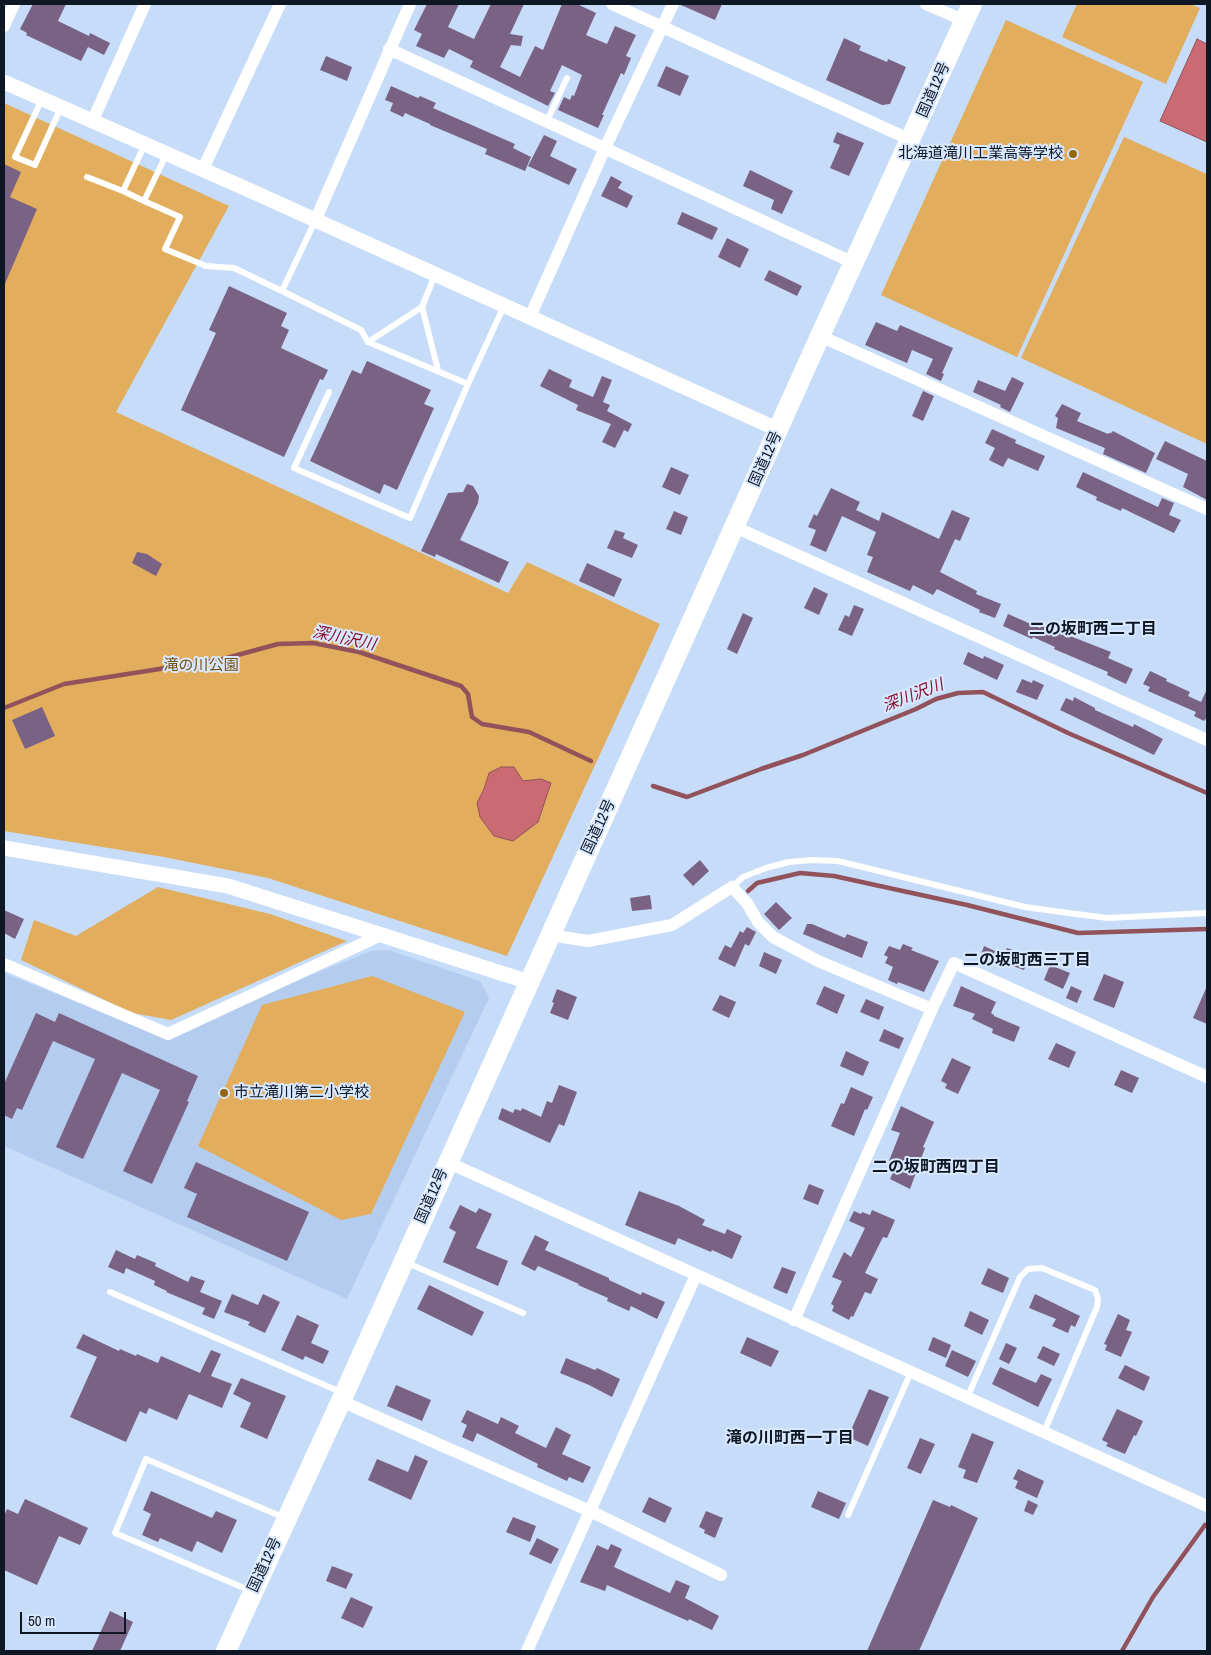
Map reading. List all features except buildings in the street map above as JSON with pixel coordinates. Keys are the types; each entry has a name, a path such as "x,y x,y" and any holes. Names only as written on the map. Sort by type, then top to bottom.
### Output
{"highway":[{"name":"国道12号","path":"226,1651 820,336 969,12"}],"street":[{"path":"4,26 14,4"},
{"path":"92,122 146,4"},
{"path":"203,170 280,4"},
{"path":"315,221 410,4"},
{"path":"612,4 911,140"},
{"path":"530,318 605,148 673,4"},
{"path":"926,4 969,12"},
{"path":"389,49 854,263"},
{"path":"4,82 779,430"},
{"path":"820,336 1207,508"},
{"path":"735,527 1207,740"},
{"path":"4,848 228,886 529,982"},
{"path":"550,935 588,941 672,925 732,888 747,903 758,922 773,937 818,961 932,1009"},
{"path":"4,964 168,1034 381,935"},
{"path":"794,1320 954,963 1207,1077"},
{"path":"447,1162 1207,1506"},
{"path":"527,1651 696,1275"},
{"path":"342,1397 590,1511 721,1575"}],"lane":[{"path":"547,121 567,78"},
{"path":"42,100 15,156 34,165 60,108"},
{"path":"123,191 145,144"},
{"path":"144,201 167,154"},
{"path":"87,177 180,217 165,248 206,266 234,268 361,330 368,342 468,384"},
{"path":"282,291 315,221"},
{"path":"368,342 422,307 435,275"},
{"path":"329,392 294,468 410,518 504,306"},
{"path":"422,307 438,370"},
{"path":"732,888 743,877 789,862 812,860 838,861 1025,907 1108,918 1207,913"},
{"path":"403,1261 524,1313"},
{"path":"967,1398 1020,1277 1028,1269 1042,1268 1095,1290 1098,1299 1097,1307 1044,1432"},
{"path":"110,1292 342,1397"},
{"path":"848,1515 911,1372"},
{"path":"253,1592 114,1533 146,1459 287,1519"}],"shaded area":[{"path":"1197,39 1207,44 1207,142 1160,121"},
{"path":"501,767 514,767 523,781 541,779 551,783 538,822 513,841 494,836 480,817 477,803 489,773"},
{"name":"市立滝川第二小学校","path":"388,950 480,981 489,998 347,1299 4,1146 4,973 170,1040 256,997 371,951"}],"green space":[{"path":"1077,4 1190,4 1200,8 1166,84 1062,37"},
{"path":"1006,20 1143,82 1017,357 881,295"},
{"name":"滝の川公園","path":"4,103 229,206 116,412 508,593 527,562 660,624 507,956 268,878 164,857 4,831"},
{"path":"1124,137 1207,174 1207,444 1021,358"},
{"path":"158,887 270,914 347,941 171,1020 132,1013 21,960 34,920 76,936"},
{"path":"372,976 465,1012 371,1214 341,1220 198,1146 262,1005"}],"waterway":[{"name":"深川沢川","path":"4,708 64,684 223,659 278,644 313,643 359,652 461,686 468,694 472,717 482,724 529,732 591,761"},
{"name":"深川沢川","path":"653,786 687,797 803,755 936,699 958,693 983,692 1068,733 1207,793"},
{"path":"748,891 757,883 800,873 834,876 967,905 1078,933 1207,929"},
{"path":"1122,1651 1153,1597 1205,1525"}],"place":[{"name":"北海道滝川工業高等学校","path":"1073,154"},
{"name":"市立滝川第二小学校","path":"224,1093"}],"district":[{"name":"二の坂町西二丁目","path":"1093,630"},
{"name":"二の坂町西三丁目","path":"1027,961"},
{"name":"二の坂町西四丁目","path":"936,1168"},
{"name":"滝の川町西一丁目","path":"790,1439"}]}
